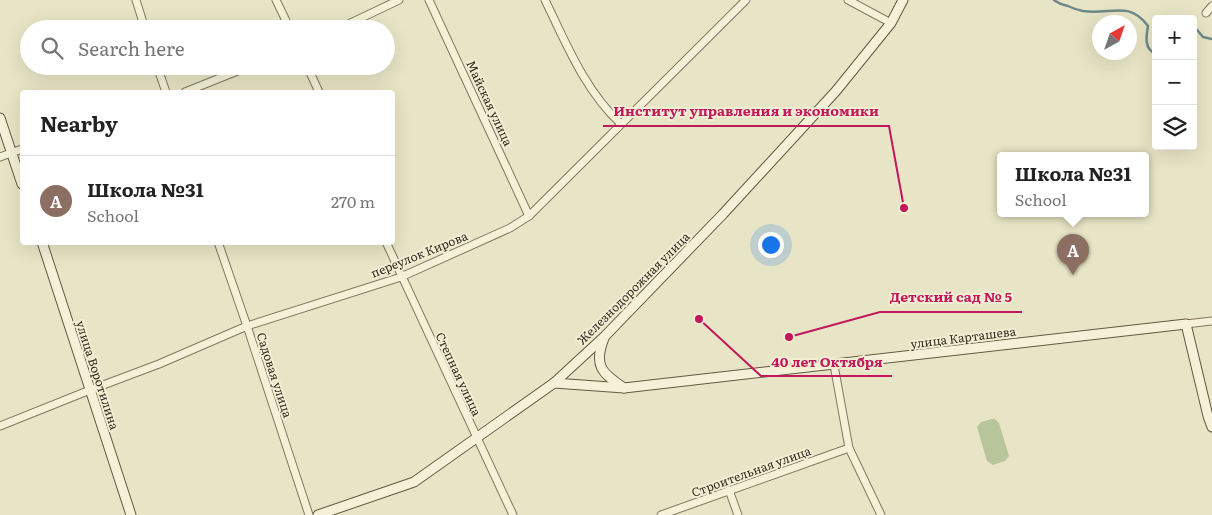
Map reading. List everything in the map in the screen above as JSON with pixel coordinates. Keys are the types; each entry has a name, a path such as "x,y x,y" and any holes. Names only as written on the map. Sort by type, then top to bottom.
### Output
{"street":[{"path":"136,0 142,20"},
{"path":"276,0 286,20"},
{"path":"357,20 399,0"},
{"name":"Майская улица","path":"429,0 529,216"},
{"path":"545,0 574,61 606,110 620,124"},
{"name":"переулок Кирова","path":"0,426 159,364 247,326 401,277 510,228 529,216 746,0"},
{"path":"848,0 892,23"},
{"name":"Железнодорожная улица","path":"318,515 414,482 554,383 605,336 724,214 830,98 892,23 902,0"},
{"path":"1206,13 1212,6"},
{"path":"160,75 165,90"},
{"path":"190,90 228,75"},
{"path":"311,75 318,90"},
{"path":"0,118 20,178"},
{"path":"0,157 20,150"},
{"name":"улица Воротилина","path":"43,245 131,515"},
{"name":"Садовая улица","path":"219,245 309,515"},
{"name":"Степная улица","path":"387,245 513,515"},
{"name":"улица Карташева","path":"554,383 624,388 1212,321"},
{"path":"1186,324 1212,427"},
{"path":"605,336 598,358 602,370 610,379 624,388"},
{"path":"834,365 849,448 881,515"},
{"name":"Строительная улица","path":"661,515 849,448"},
{"path":"729,490 738,515"}],"green space":[{"path":"992,419 999,423 1009,456 1005,461 993,465 987,461 977,427 981,422"}],"waterway":[{"path":"1054,0 1083,11 1119,10 1134,13 1148,26 1146,38 1149,49 1152,52"},
{"path":"1197,30 1203,37 1212,39"}],"place":[{"name":"Институт управления и экономики","path":"904,208"},
{"name":"Школа №31","path":"1073,275"},
{"name":"40 лет Октября","path":"699,319"},
{"name":"Детский сад № 5","path":"789,337"}]}
